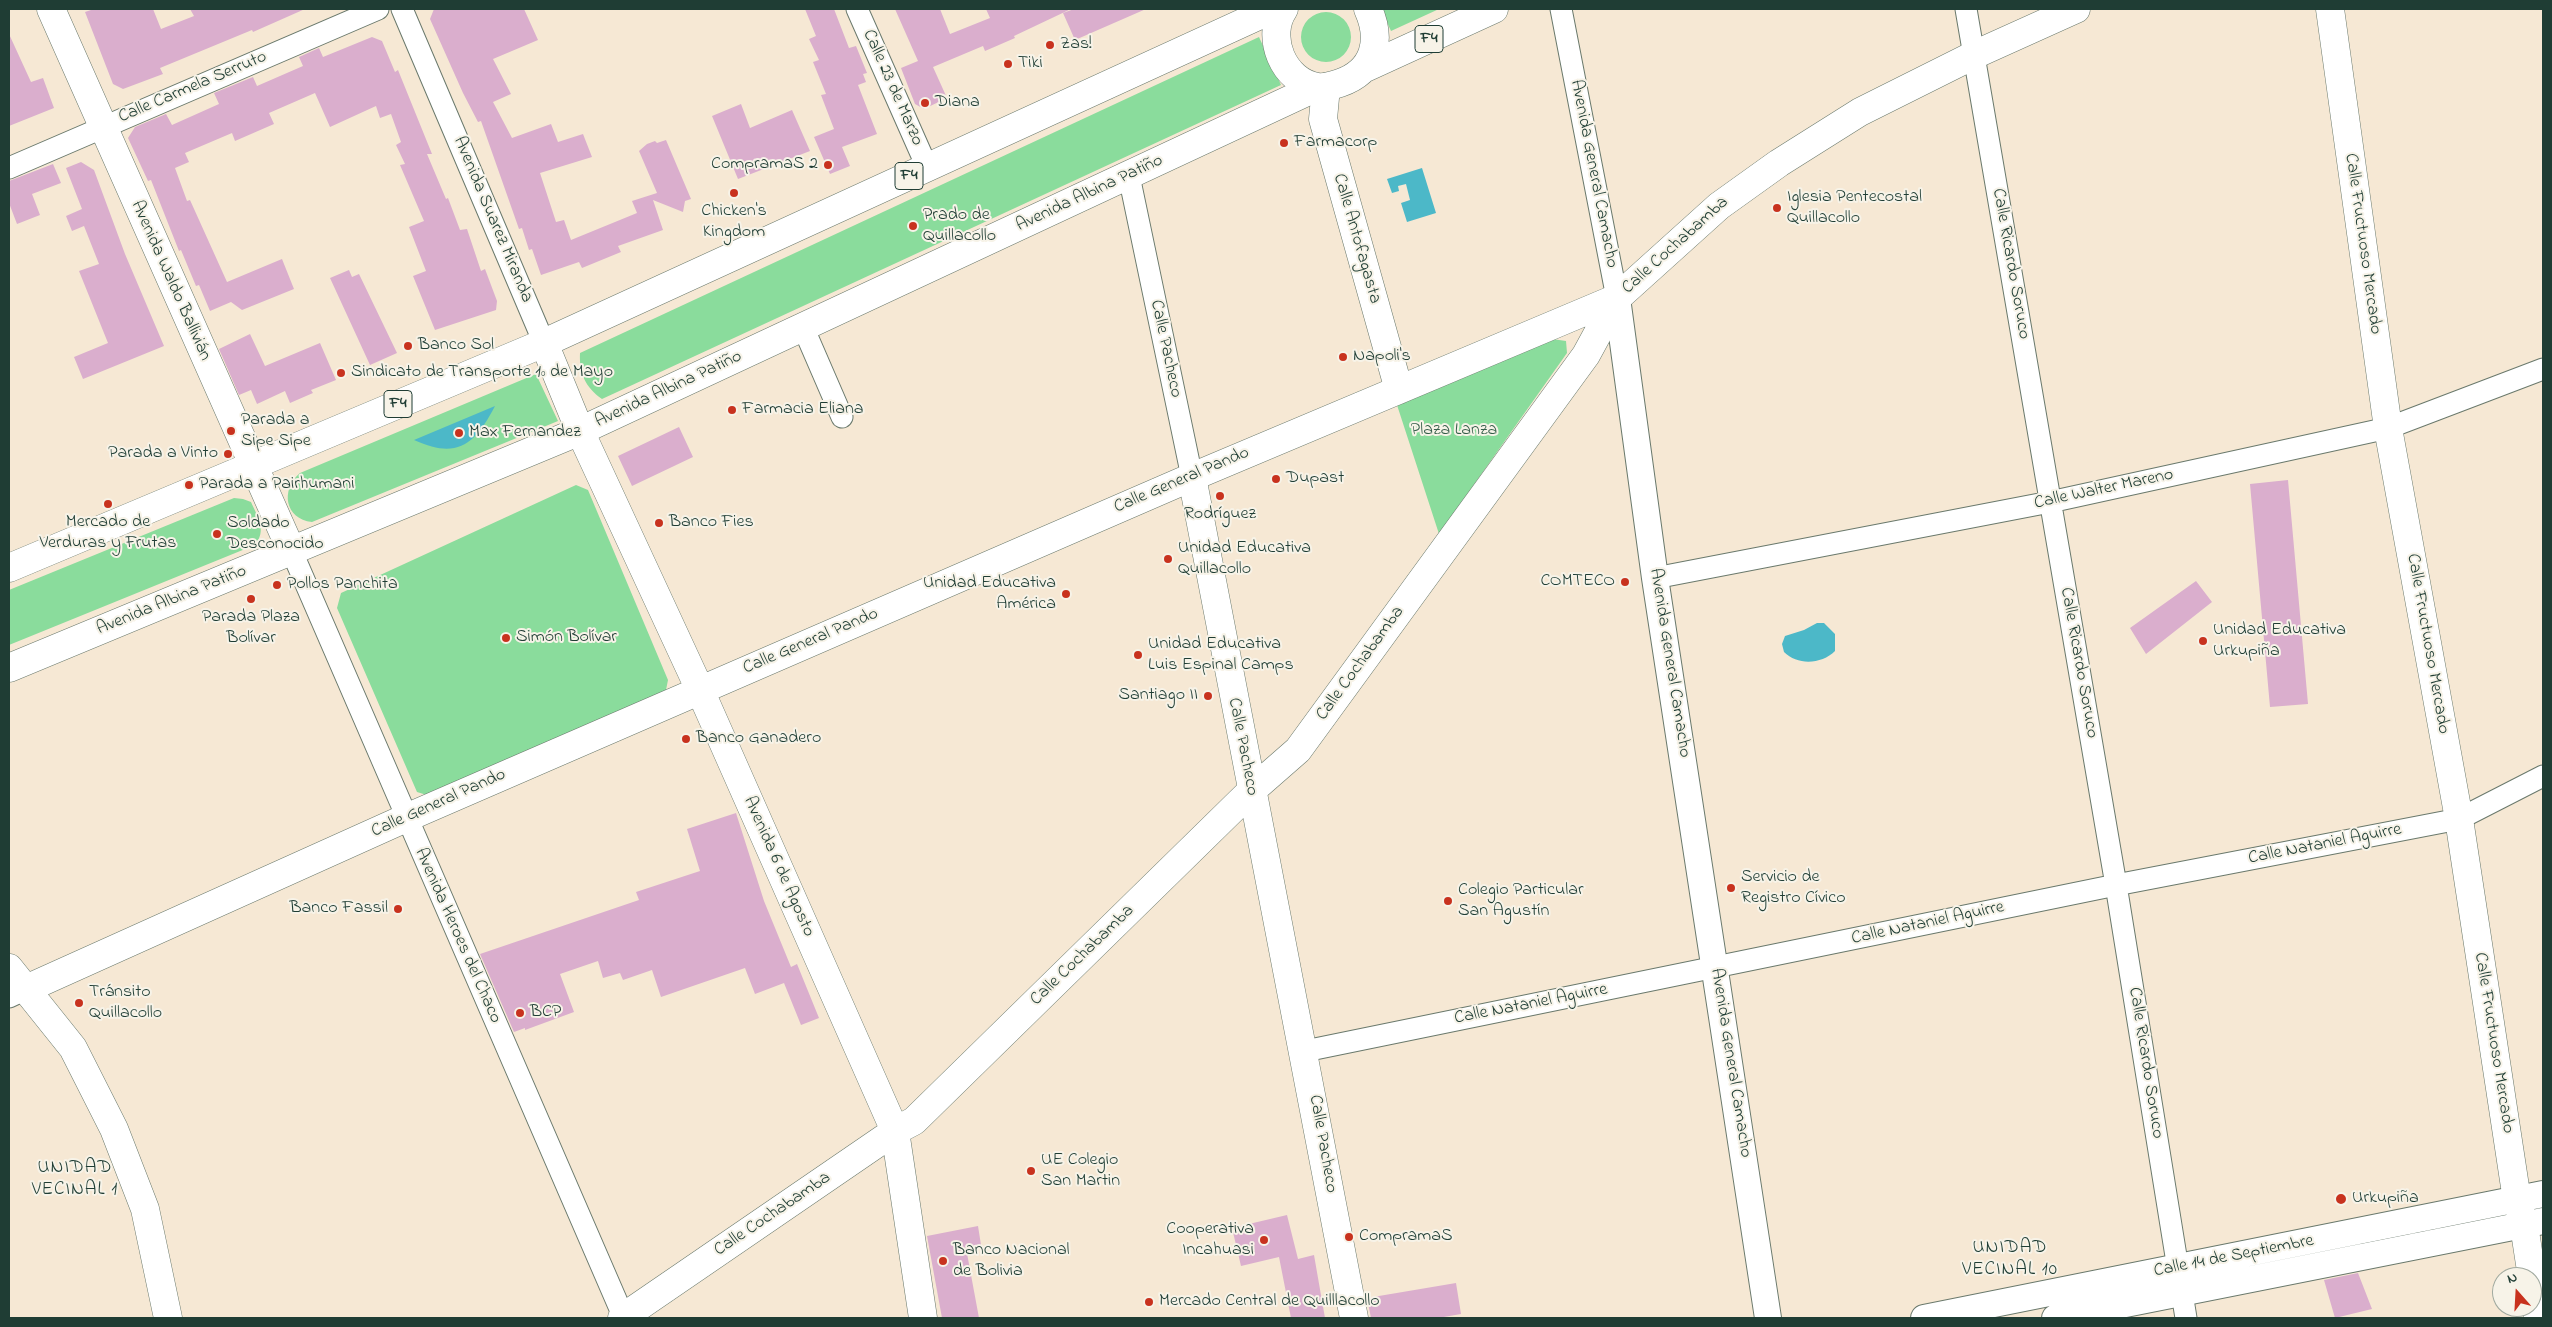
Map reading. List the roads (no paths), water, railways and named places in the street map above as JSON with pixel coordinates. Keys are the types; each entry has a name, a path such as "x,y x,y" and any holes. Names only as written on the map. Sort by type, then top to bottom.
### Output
{"main road":[{"name":"Avenida Waldo Ballivián","path":"51,9 252,466 292,552"},
{"name":"F4","path":"9,568 544,343 1273,9"},
{"path":"1284,9 1277,26 1276,42 1280,57 1290,71 1321,87"},
{"path":"1363,70 1372,56 1376,39 1374,23 1368,9"},
{"name":"F4","path":"1321,87 1350,80 1363,70 1494,9"},
{"name":"Calle Cochabamba","path":"623,1318 895,1131 914,1121 1250,792 1298,750 1586,355 1617,298 1719,206 1779,163 1860,112 1974,55 2076,9"},
{"name":"Calle Fructuoso Mercado","path":"2330,9 2388,428 2459,819 2517,1200 2534,1223 2532,1267"},
{"name":"Avenida Albina Patiño","path":"9,668 580,431 1321,87"},
{"name":"Calle Antofagasta","path":"1321,87 1323,119 1399,390"},
{"name":"Calle General Pando","path":"18,993 406,818 700,690 1192,477 1617,298"},
{"name":"Avenida Suarez Miranda","path":"544,343 580,431"},
{"name":"Avenida 6 de Agosto","path":"580,431 700,690 895,1131 923,1318"},
{"name":"Calle Pacheco","path":"1192,477 1250,792 1305,1051 1354,1318"},
{"path":"9,968 18,993 73,1048 114,1129 145,1209 168,1318"}],"street":[{"name":"Calle Carmela Serruto","path":"9,168 378,9"},
{"name":"Avenida Suarez Miranda","path":"402,9 544,343"},
{"name":"Calle 23 de Marzo","path":"857,9 927,167"},
{"name":"Avenida General Camacho","path":"1560,9 1617,298 1656,578 1768,1318"},
{"name":"Calle Ricardo Soruco","path":"1966,9 2116,886 2184,1306"},
{"name":"Calle Pacheco","path":"1129,176 1192,477"},
{"path":"803,327 842,417"},
{"name":"Calle Walter Mareno","path":"1656,578 2050,502 2388,428 2543,369"},
{"name":"Avenida Heroes del Chaco","path":"292,552 623,1318"},
{"name":"Calle Nataniel Aguirre","path":"1305,1051 2116,886 2459,819 2543,776"},
{"name":"Calle 14 de Septiembre","path":"1924,1318 2543,1194"},
{"name":"Calle 14 de Septiembre","path":"2055,1318 2184,1306 2534,1223"}],"water":[{"path":"1422,168 1436,213 1407,222 1401,203 1410,200 1406,184 1398,186 1399,191 1392,193 1387,179"},
{"path":"495,406 480,430 463,445 454,448 442,448 429,446 414,440"},
{"path":"1817,623 1824,623 1835,634 1835,651 1824,659 1810,662 1796,660 1784,652 1782,644 1785,636 1804,630"}],"place":[{"name":"Zas!","path":"1050,45"},
{"name":"Tiki","path":"1008,64"},
{"name":"Diana","path":"925,103"},
{"name":"Farmacorp","path":"1284,143"},
{"name":"CompramaS 2","path":"828,165"},
{"name":"Chicken's Kingdom","path":"734,193"},
{"name":"Iglesia Pentecostal Quillacollo","path":"1777,208"},
{"name":"Prado de Quillacollo","path":"913,226"},
{"name":"Banco Sol","path":"408,346"},
{"name":"Napoli's","path":"1343,357"},
{"name":"Sindicato de Transporte 1º de Mayo","path":"341,373"},
{"name":"Farmacia Eliana","path":"732,410"},
{"name":"Parada a Sipe Sipe","path":"231,431"},
{"name":"Max Fernandez","path":"459,433"},
{"name":"Parada a Vinto","path":"228,454"},
{"name":"Dupast","path":"1276,479"},
{"name":"Parada a Pairhumani","path":"189,485"},
{"name":"Rodríguez","path":"1220,496"},
{"name":"Mercado de Verduras y Frutas","path":"108,504"},
{"name":"Banco Fies","path":"659,523"},
{"name":"Soldado Desconocido","path":"217,534"},
{"name":"Unidad Educativa Quillacollo","path":"1168,559"},
{"name":"COMTECO","path":"1625,582"},
{"name":"Pollos Panchita","path":"277,585"},
{"name":"Unidad Educativa América","path":"1066,594"},
{"name":"Parada Plaza Bolívar","path":"251,599"},
{"name":"Simón Bolívar","path":"506,638"},
{"name":"Unidad Educativa Urkupiña","path":"2203,641"},
{"name":"Unidad Educativa Luis Espinal Camps","path":"1138,655"},
{"name":"Santiago II","path":"1208,696"},
{"name":"Banco Ganadero","path":"686,739"},
{"name":"Servicio de Registro Cívico","path":"1731,888"},
{"name":"Colegio Particular San Agustín","path":"1448,901"},
{"name":"Banco Fassil","path":"398,909"},
{"name":"Tránsito Quillacollo","path":"79,1003"},
{"name":"BCP","path":"520,1013"},
{"name":"UE Colegio San Martin","path":"1031,1171"},
{"name":"Urkupiña","path":"2341,1199"},
{"name":"CompramaS","path":"1349,1237"},
{"name":"Cooperativa Incahuasi","path":"1264,1240"},
{"name":"Banco Nacional de Bolivia","path":"943,1261"},
{"name":"Mercado Central de Quilllacollo","path":"1149,1302"}],"district":[{"name":"UNIDAD VECINAL 1","path":"75,1180"},
{"name":"UNIDAD VECINAL 10","path":"2010,1260"}],"park label":[{"name":"Plaza Lanza","path":"1454,431"}]}
